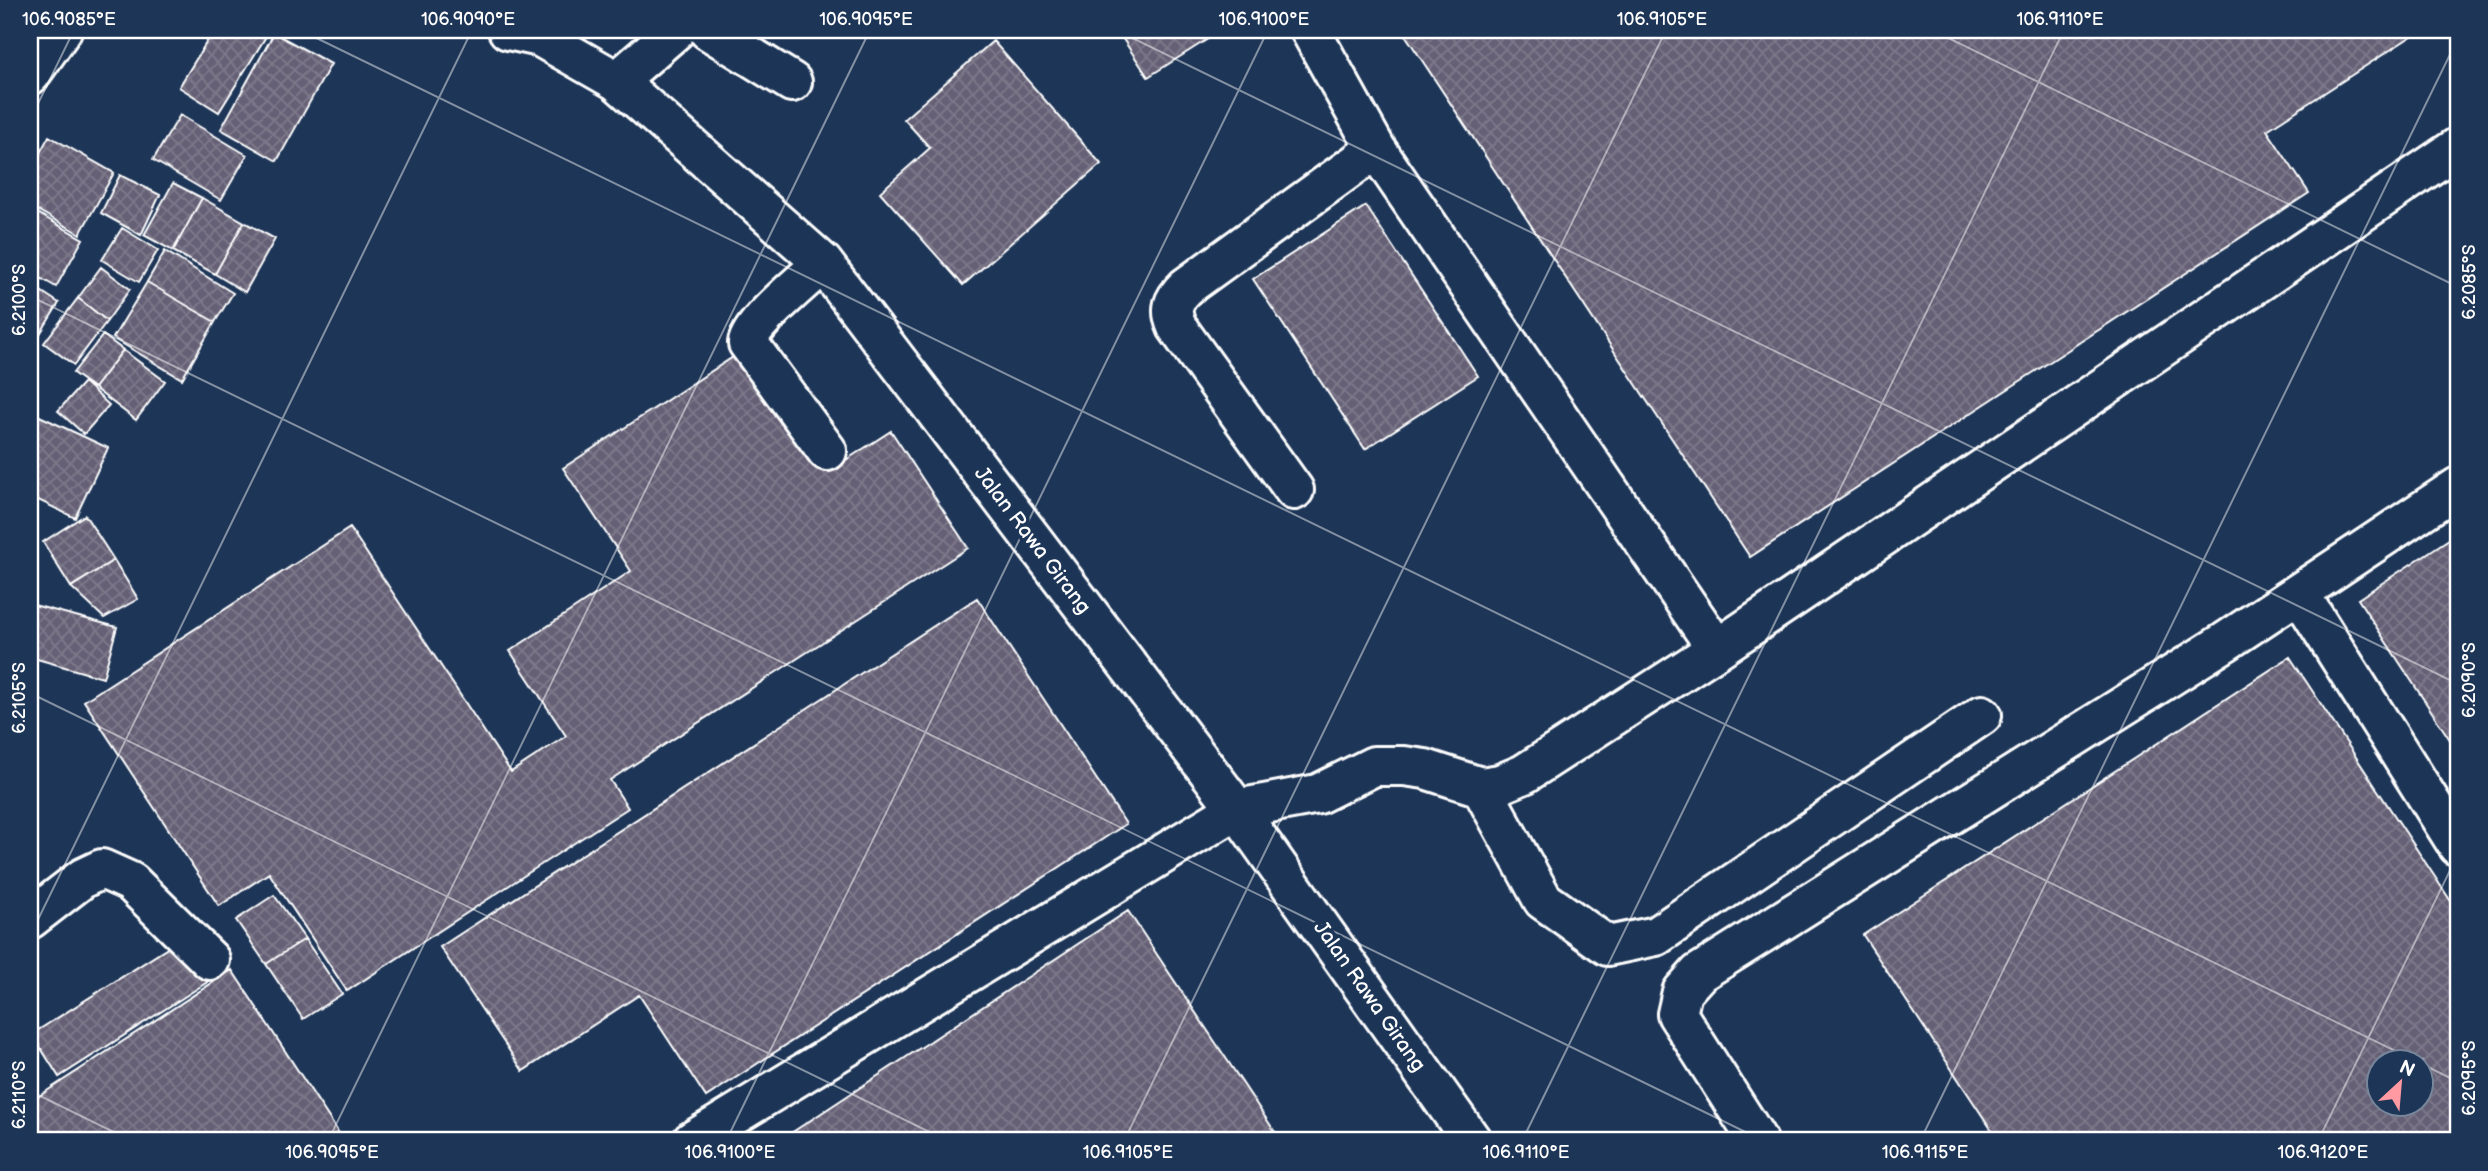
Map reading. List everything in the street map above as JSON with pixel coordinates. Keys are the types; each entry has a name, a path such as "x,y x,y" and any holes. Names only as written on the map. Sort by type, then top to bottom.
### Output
{"street":[{"path":"30,75 62,30"},
{"name":"Jalan Rawa Girang","path":"508,30 540,37 617,80 823,263 1237,809 1472,1141"},
{"path":"617,80 677,30"},
{"path":"708,30 792,82"},
{"path":"1310,30 1376,149 1717,649"},
{"path":"692,1141 1237,809 1318,793 1374,766 1425,769 1481,787 1500,784 1524,774 1717,649 2458,147"},
{"path":"1294,489 1177,327 1172,317 1174,299 1186,286 1376,149"},
{"path":"823,263 770,312 748,336 748,342 827,451"},
{"path":"1758,1141 1677,1014 1682,992 1699,974 2225,642 2458,486"},
{"path":"2299,593 2458,846"},
{"path":"1481,787 1543,900 1608,946 1656,936 1982,715"},
{"path":"30,919 83,878 102,869 131,882 210,960"}],"building":[{"path":"214,30 270,30 219,112 179,87"},
{"path":"1117,30 1222,30 1148,77"},
{"path":"1402,30 2421,30 2267,130 2309,193 1750,557"},
{"path":"274,33 331,64 277,161 221,129"},
{"path":"993,41 1101,164 963,285 880,192 930,148 904,119"},
{"path":"180,115 247,155 221,200 153,160"},
{"path":"49,136 114,173 80,234 30,206 30,171"},
{"path":"120,175 160,195 141,235 101,213"},
{"path":"173,183 202,198 173,251 144,235"},
{"path":"202,198 244,222 215,274 173,251"},
{"path":"1366,206 1478,376 1365,449 1253,279"},
{"path":"30,209 83,239 56,287 30,272"},
{"path":"244,222 275,239 245,292 215,274"},
{"path":"122,228 158,250 139,282 102,260"},
{"path":"165,251 233,293 215,322 147,282"},
{"path":"101,267 130,289 107,321 78,298"},
{"path":"147,282 215,322 182,379 113,338"},
{"path":"30,284 59,303 30,350"},
{"path":"78,298 107,321 74,365 44,343"},
{"path":"103,335 123,350 94,388 73,373"},
{"path":"747,348 829,471 891,431 968,548 610,780 628,808 347,991 269,873 219,906 84,701 350,528 511,772 566,736 510,651 631,571 563,468"},
{"path":"123,350 165,381 136,420 94,388"},
{"path":"84,382 109,405 84,434 58,411"},
{"path":"33,413 108,448 75,518 30,496 30,421"},
{"path":"85,515 114,560 71,587 43,542"},
{"path":"2458,533 2458,752 2358,599"},
{"path":"114,560 138,599 104,618 71,587"},
{"path":"977,598 1126,824 706,1097 639,995 523,1071 440,947"},
{"path":"30,604 117,627 103,678 30,657"},
{"path":"2290,657 2458,912 2458,1141 1999,1141 1863,935"},
{"path":"274,895 305,939 266,964 236,920"},
{"path":"1128,911 1281,1141 779,1141"},
{"path":"182,939 209,981 59,1077 32,1034"},
{"path":"305,939 342,994 303,1019 266,964"},
{"path":"232,970 344,1141 30,1141 30,1102"}]}
